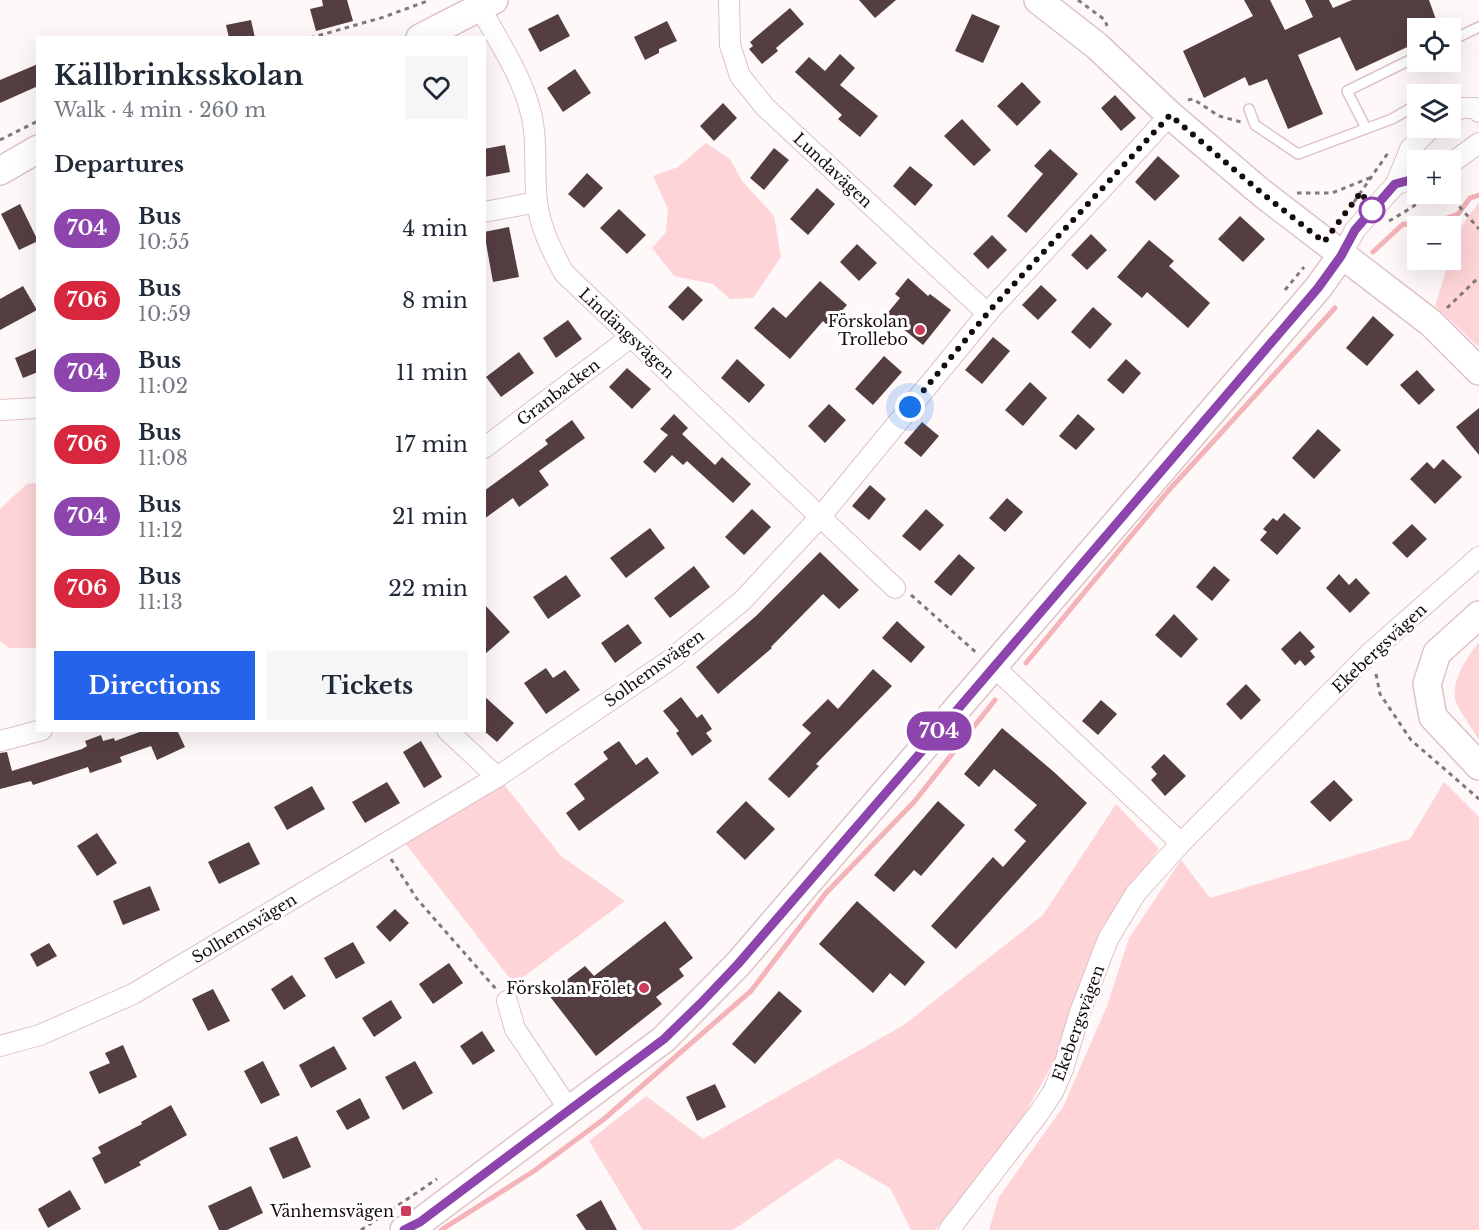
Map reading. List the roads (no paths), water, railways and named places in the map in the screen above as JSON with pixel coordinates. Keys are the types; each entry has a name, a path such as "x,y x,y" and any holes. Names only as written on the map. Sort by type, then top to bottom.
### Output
{"street":[{"name":"Lundavägen","path":"729,0 730,45 740,76 765,107 987,313"},
{"path":"1038,0 1175,108 1263,194 1431,324 1479,371"},
{"path":"424,36 487,4"},
{"name":"Lindängsvägen","path":"487,4 529,105 536,137 537,202 546,239 564,273 895,588"},
{"name":"Solhemsvägen","path":"0,1046 40,1035 133,994 498,777 675,656 742,601 821,516 987,313 1175,108"},
{"path":"1461,108 1475,108 1479,112"},
{"path":"404,1230 420,1222 570,1111 664,1039 701,1003 745,955 987,661 1318,288 1341,256 1355,230 1395,184 1410,149 1421,138"},
{"path":"1461,156 1479,143"},
{"path":"0,171 36,150"},
{"path":"1395,184 1407,181"},
{"path":"486,212 537,202"},
{"name":"Granbacken","path":"486,446 632,337"},
{"path":"0,410 36,408"},
{"name":"Ekebergsvägen","path":"949,1230 1053,1092 1108,939 1136,893 1180,843 1371,652 1479,558"},
{"path":"1479,615 1437,653 1427,684 1433,717 1479,766"},
{"path":"987,661 1180,843"},
{"path":"0,741 36,732"},
{"path":"449,732 498,777"},
{"path":"507,1001 515,1029 570,1111"}],"lane":[{"path":"1461,36 1479,27"},
{"path":"1366,128 1347,91 1407,62"},
{"path":"1249,109 1255,125 1298,154 1392,119 1407,110"}],"waterway":[{"path":"1373,252 1403,224 1435,226 1458,214 1470,198 1479,195"},
{"path":"1026,663 1169,490 1335,308"},
{"path":"441,1230 534,1171 604,1119 751,991 826,893 914,802 995,700"}],"place":[{"name":"Förskolan Trollebo","path":"920,330"},
{"name":"Förskolan Fölet","path":"644,988"},
{"name":"Vänhemsvägen","path":"406,1211"}]}
